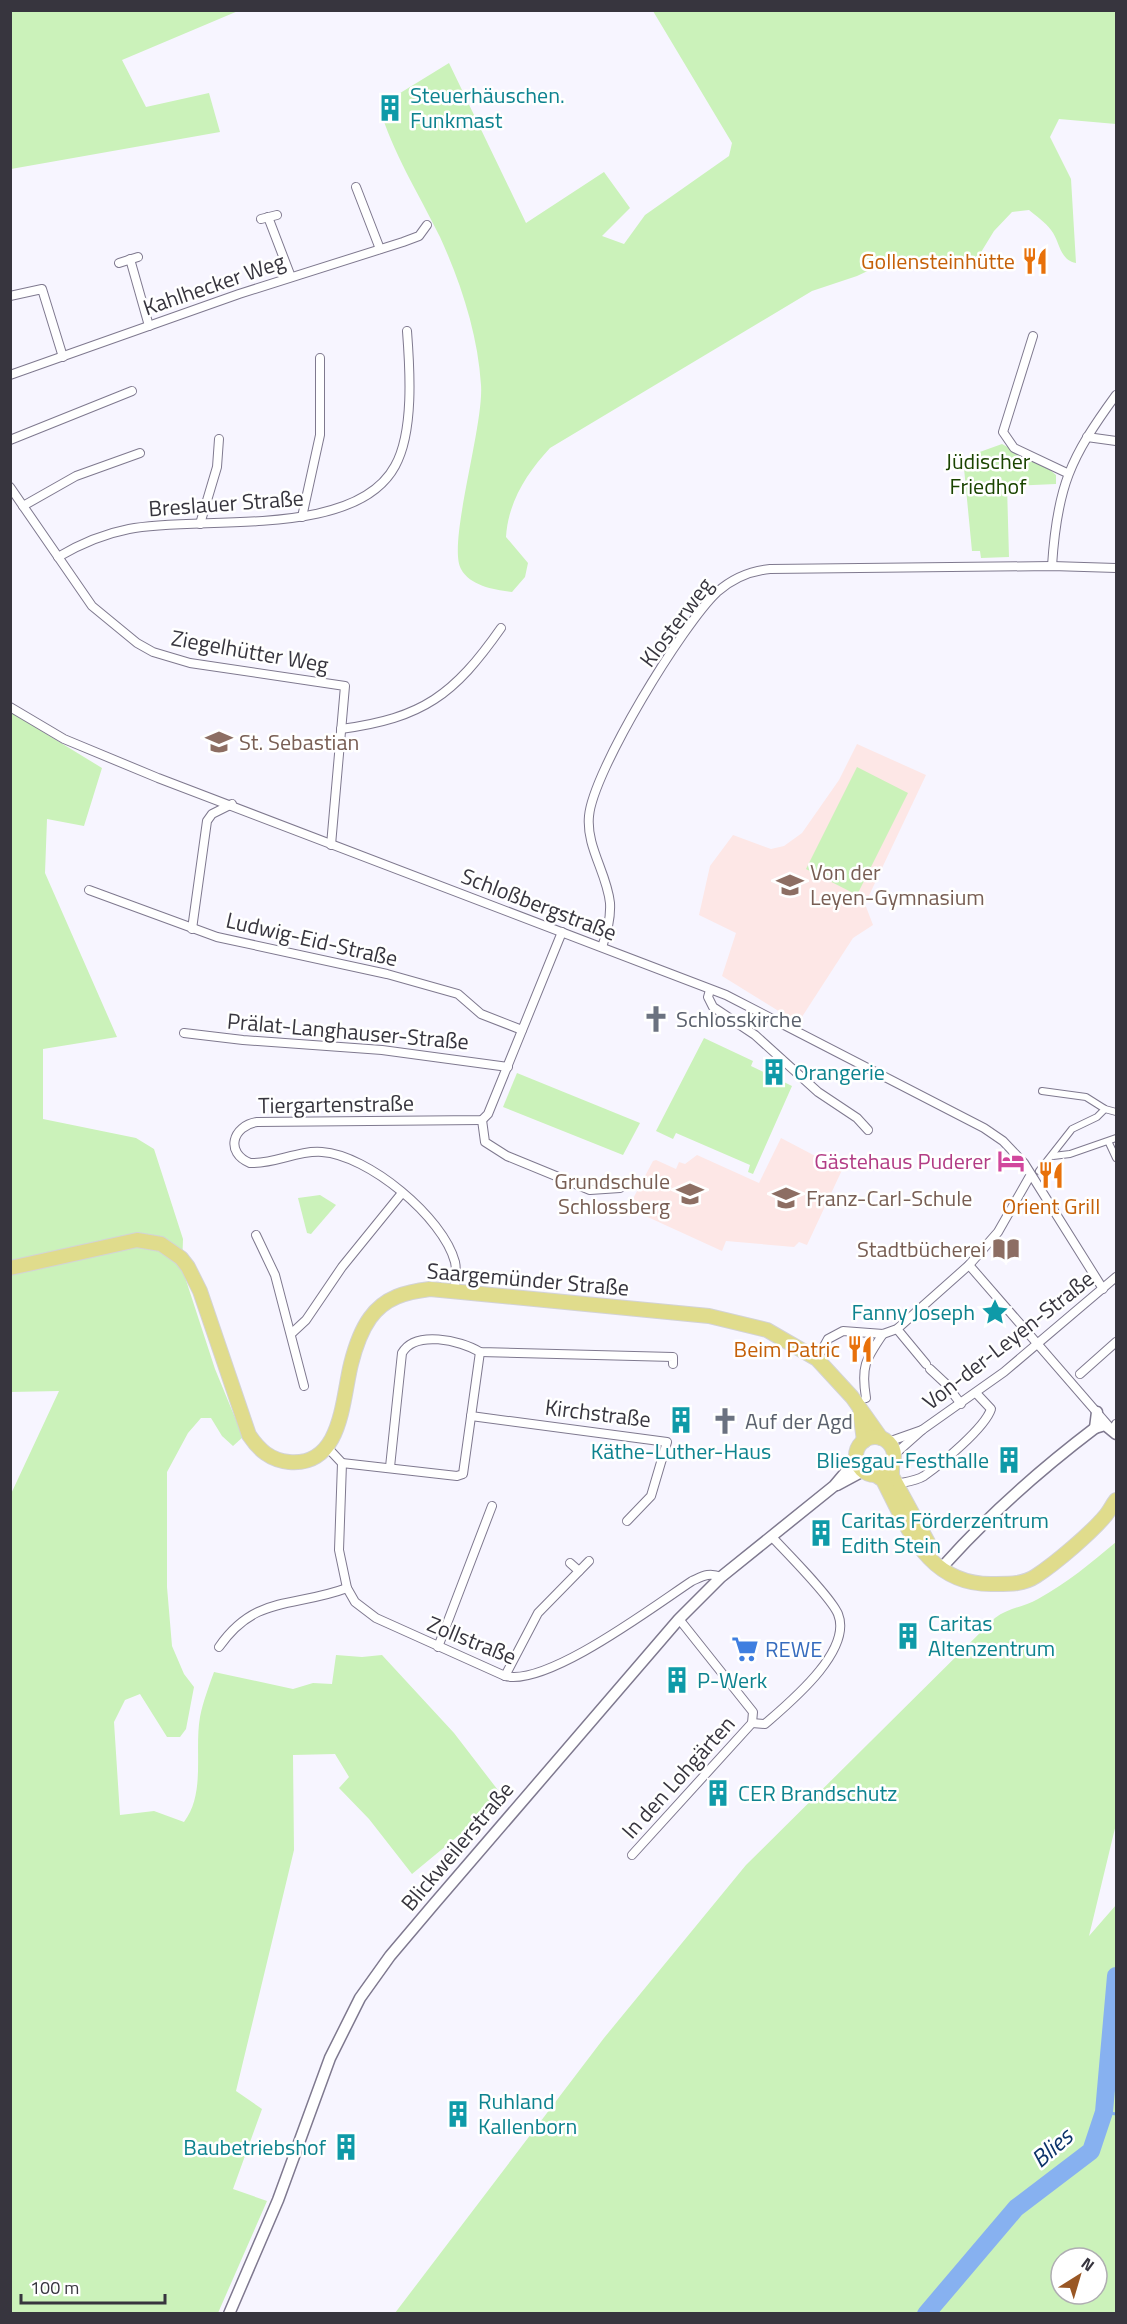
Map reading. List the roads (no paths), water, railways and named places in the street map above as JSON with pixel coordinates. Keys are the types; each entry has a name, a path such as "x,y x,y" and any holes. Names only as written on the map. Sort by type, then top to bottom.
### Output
{"main road":[{"path":"10,1268 118,1242 152,1241 167,1247 188,1267 200,1291 249,1435 263,1452 272,1458 291,1462 311,1459 327,1447"},
{"name":"Saargemünder Straße","path":"327,1447 338,1427 357,1343 372,1316 382,1306 405,1292 455,1289 709,1316 741,1322 780,1335 817,1359 852,1397 863,1404 889,1450 896,1484 922,1535 943,1566"},
{"name":"Saargemünder Straße","path":"863,1404 864,1441"},
{"path":"889,1450 864,1441 857,1449 866,1469 883,1480 912,1537 928,1560 943,1566 966,1581 989,1585 1026,1581 1059,1557 1111,1512 1116,1500"},
{"path":"866,1469 889,1450"}],"street":[{"path":"356,187 380,249"},
{"path":"269,217 291,277"},
{"name":"Kahlhecker Weg","path":"10,375 291,277 419,236 427,225"},
{"path":"119,263 134,258 148,326"},
{"path":"10,296 42,289 63,357"},
{"name":"Breslauer Straße","path":"58,557 80,544 130,529 302,517 345,505 377,488 395,467 403,446 407,418 407,331"},
{"path":"1033,336 1003,432 1014,447 1067,473"},
{"path":"302,517 320,435 320,358"},
{"path":"10,440 132,391"},
{"path":"1052,566 1057,517 1067,473 1087,436 1116,395"},
{"path":"1087,436 1116,441"},
{"path":"200,524 217,467 219,439"},
{"path":"23,506 76,476 140,453"},
{"name":"Ziegelhütter Weg","path":"10,487 81,592 105,620 123,634 153,652 190,663 345,686 341,729"},
{"name":"Klosterweg","path":"602,948 610,916 610,901 588,829 593,799 630,721 653,681 701,612 727,584 753,571 770,569 1052,566 1116,568"},
{"path":"332,845 341,729 407,714 441,697 465,676 501,628"},
{"name":"Schloßbergstraße","path":"10,707 64,739 158,778 232,804 332,845 710,990 779,1022 938,1105 1003,1141 1024,1162 1030,1176 1103,1289"},
{"path":"192,929 207,821 212,814 232,804"},
{"name":"Ludwig-Eid-Straße","path":"89,890 192,929 244,944 387,974 458,994 481,1014 522,1030"},
{"path":"561,932 508,1067 488,1114 482,1120 485,1142 507,1156 590,1190 620,1188"},
{"path":"710,990 708,997 713,1007 755,1035 818,1092 857,1118 868,1130"},
{"name":"Prälat-Langhauser-Straße","path":"184,1033 243,1040 382,1050 508,1067"},
{"path":"1042,1091 1086,1097 1105,1109 1116,1112"},
{"path":"1039,1171 1072,1129 1097,1117 1105,1109"},
{"name":"Tiergartenstraße","path":"455,1289 455,1262 449,1248 431,1221 402,1193 367,1167 331,1153 308,1152 260,1163 250,1163 236,1153 233,1145 235,1135 244,1126 257,1122 482,1120"},
{"path":"1053,1156 1070,1154 1109,1143 1116,1138"},
{"path":"1109,1143 1116,1158"},
{"path":"817,1359 830,1337 843,1331 883,1334 897,1329 969,1265 998,1232 1030,1176"},
{"path":"292,1333 306,1320 336,1275 402,1193"},
{"path":"256,1235 275,1275 304,1386"},
{"path":"969,1265 1115,1430"},
{"name":"Von-der-Leyen-Straße","path":"889,1450 961,1404 1116,1277"},
{"path":"897,1329 961,1404"},
{"path":"863,1404 864,1364 883,1334"},
{"path":"390,1467 402,1353 406,1346 422,1339 467,1345 480,1352 673,1357 673,1364"},
{"path":"1080,1374 1116,1342"},
{"path":"327,1447 342,1462 457,1476 463,1474 480,1352"},
{"path":"896,1484 924,1476 976,1432 988,1418 991,1409 976,1392"},
{"path":"1095,1428 1097,1412"},
{"name":"Kirchstraße","path":"471,1416 667,1442 651,1496 627,1521"},
{"path":"943,1566 1022,1487 1095,1428 1105,1425 1115,1430"},
{"name":"Von-der-Leyen-Straße","path":"889,1450 922,1430"},
{"name":"Zollstraße","path":"342,1462 339,1550 347,1588 365,1611 438,1647 505,1676 519,1678 554,1668 692,1581 704,1575 713,1574 721,1578"},
{"name":"Blickweilerstraße","path":"229,2313 278,2200 330,2058 360,1998 390,1956 679,1619 721,1578 834,1486 866,1469"},
{"path":"438,1647 492,1506"},
{"name":"In den Lohgärten","path":"752,1723 765,1724 809,1684 840,1635 837,1612 772,1537"},
{"path":"505,1676 538,1613 589,1561"},
{"path":"570,1563 579,1571"},
{"path":"219,1647 237,1624 256,1612 347,1588"},
{"name":"In den Lohgärten","path":"632,1855 752,1723 753,1712 679,1619"}],"waterway":[{"name":"Blies","path":"926,2314 1016,2208 1091,2151 1104,2112 1116,1976"},
{"path":"1104,2112 1116,2114"}],"place":[{"name":"Steuerhäuschen. Funkmast","path":"390,108"},
{"name":"Gollensteinhütte","path":"1035,261"},
{"name":"St. Sebastian","path":"219,742"},
{"name":"Von der Leyen-Gymnasium","path":"790,885"},
{"name":"Schlosskirche","path":"656,1019"},
{"name":"Orangerie","path":"774,1072"},
{"name":"Gästehaus Puderer","path":"1011,1161"},
{"name":"Orient Grill","path":"1051,1175"},
{"name":"Grundschule Schlossberg","path":"690,1194"},
{"name":"Franz-Carl-Schule","path":"786,1198"},
{"name":"Stadtbücherei","path":"1006,1249"},
{"name":"Fanny Joseph","path":"995,1312"},
{"name":"Beim Patric","path":"860,1349"},
{"name":"Käthe-Luther-Haus","path":"681,1420"},
{"name":"Auf der Agd","path":"725,1421"},
{"name":"Bliesgau-Festhalle","path":"1009,1460"},
{"name":"Caritas Förderzentrum Edith Stein","path":"821,1533"},
{"name":"Caritas Altenzentrum","path":"908,1636"},
{"name":"REWE","path":"745,1649"},
{"name":"P-Werk","path":"677,1680"},
{"name":"CER Brandschutz","path":"718,1793"},
{"name":"Ruhland Kallenborn","path":"458,2114"},
{"name":"Baubetriebshof","path":"346,2147"}],"park label":[{"name":"Jüdischer Friedhof","path":"988,474"}]}
